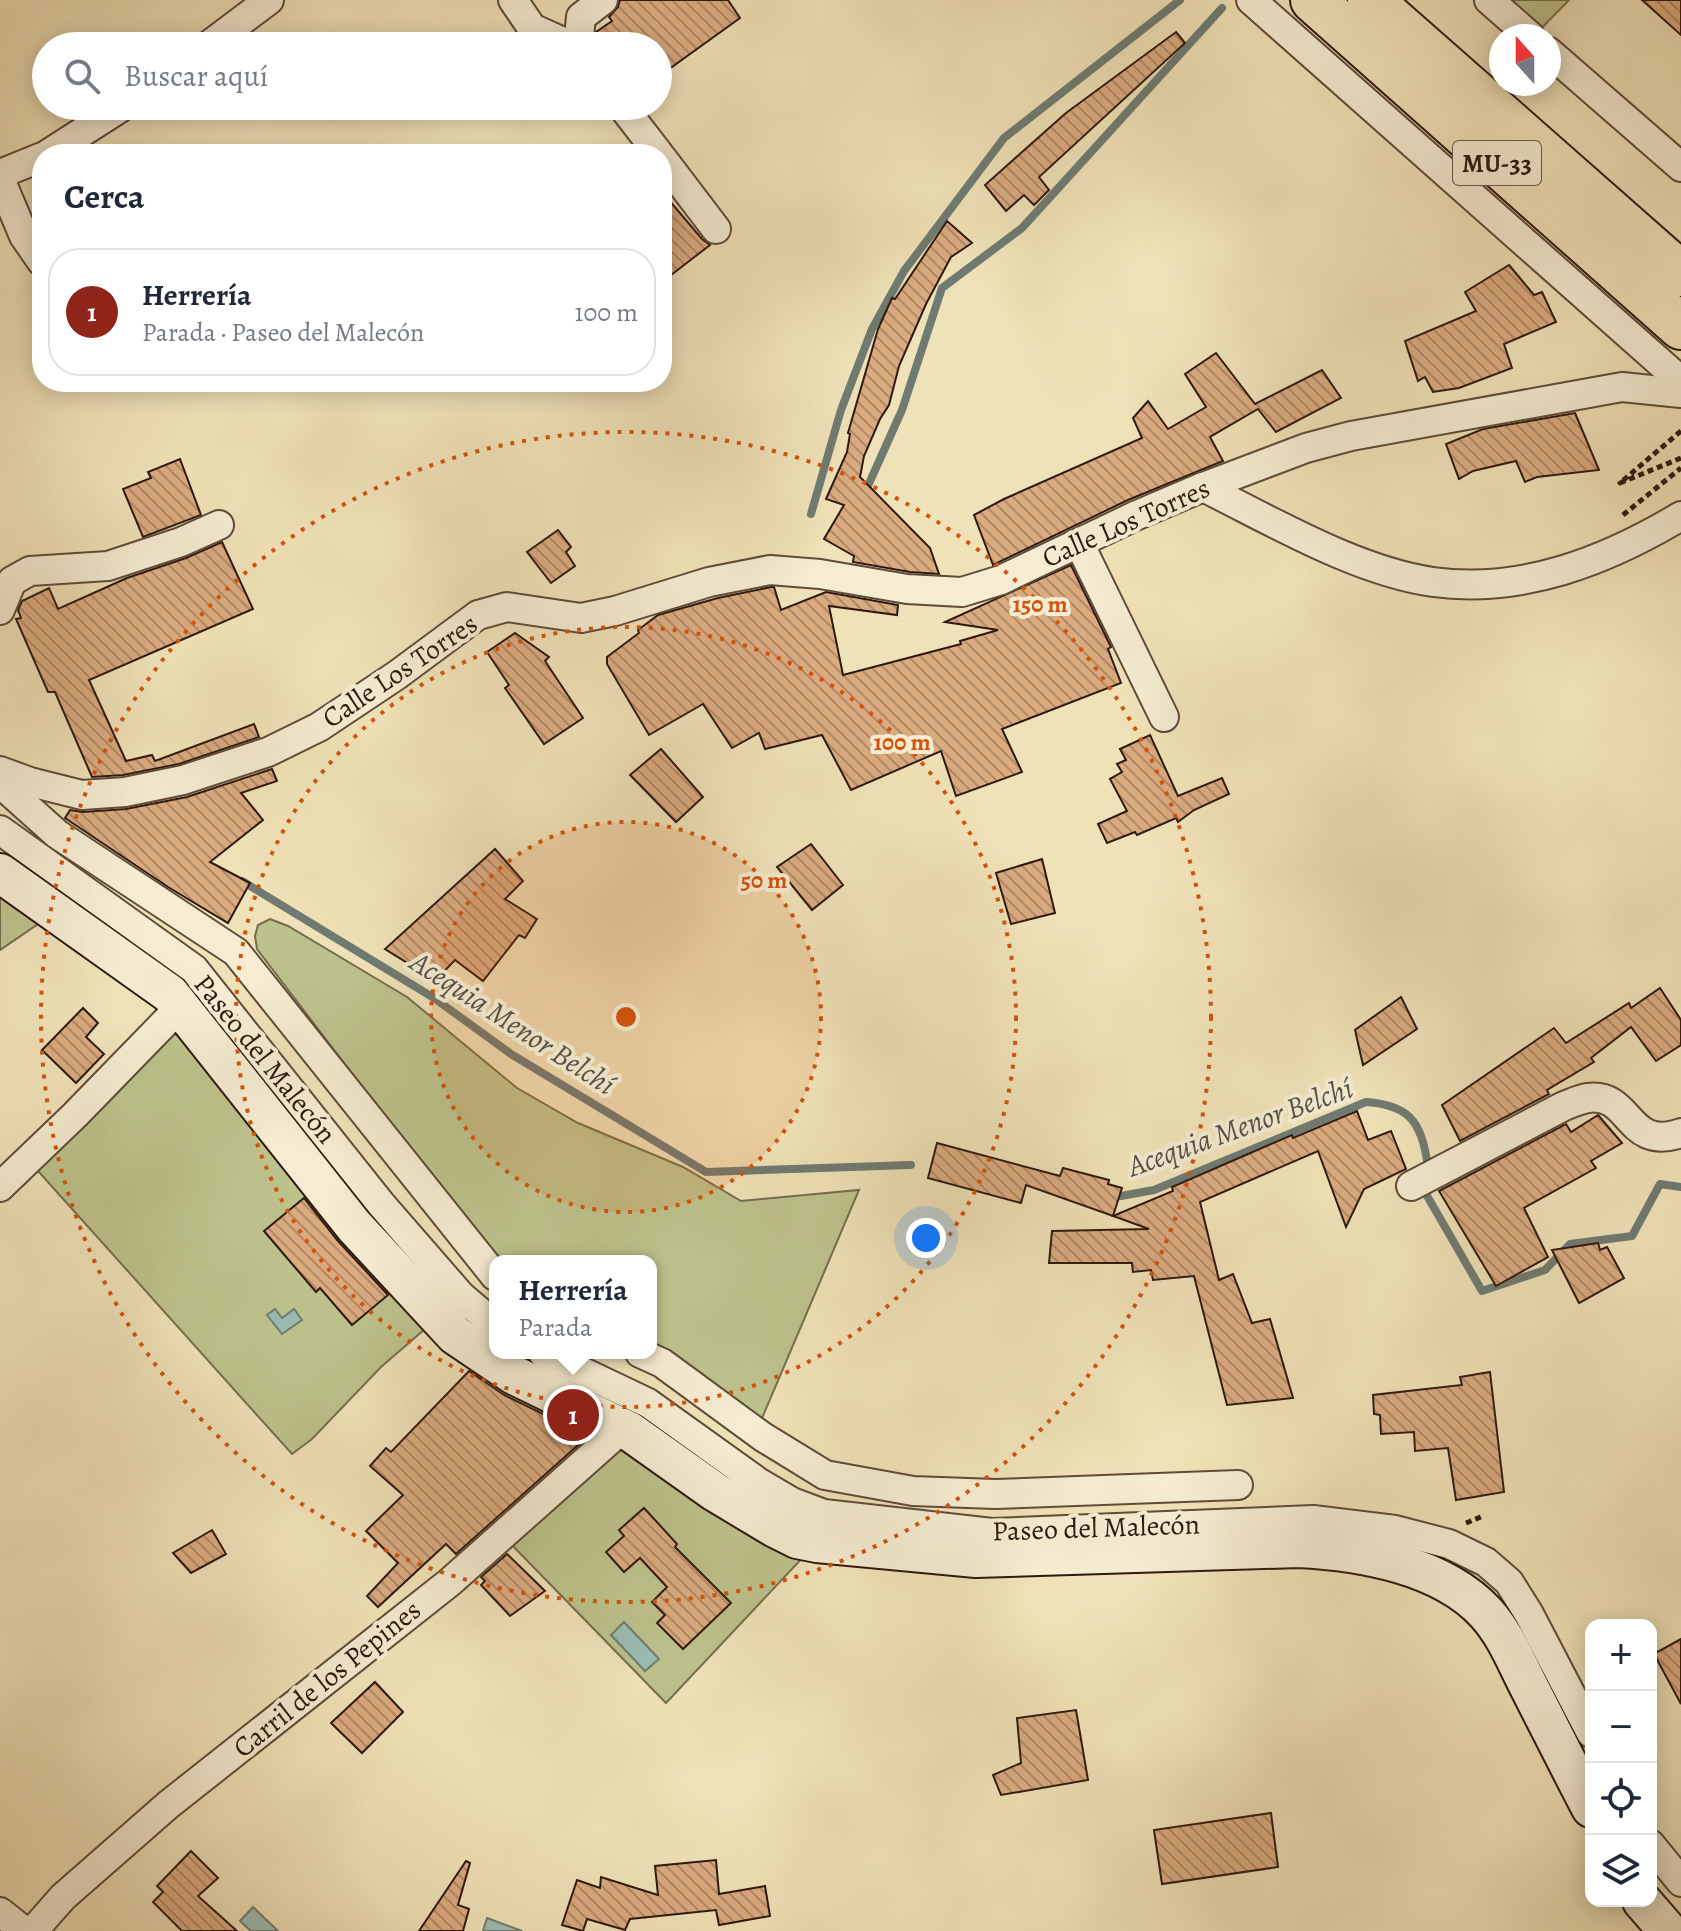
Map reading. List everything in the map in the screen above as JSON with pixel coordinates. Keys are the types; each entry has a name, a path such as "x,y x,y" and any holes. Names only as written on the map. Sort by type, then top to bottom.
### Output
{"highway":[{"name":"MU-33","path":"1313,0 1681,327"},
{"name":"MU-33","path":"1370,0 1681,274"}],"street":[{"path":"227,32 269,0"},
{"path":"513,0 532,28 541,32"},
{"path":"579,32 581,17 603,0"},
{"path":"1251,0 1681,381"},
{"path":"1489,0 1516,24"},
{"path":"1561,62 1681,167"},
{"path":"64,144 101,120"},
{"path":"633,120 651,144"},
{"path":"32,162 0,177 24,236 32,248"},
{"path":"672,172 716,229"},
{"path":"1622,387 1637,375 1639,368 1637,349 1626,332"},
{"name":"Calle Los Torres","path":"0,771 82,795 125,792 183,780 268,752 319,727 397,675 478,615 507,607 581,618 615,611 709,582 770,570 820,574 907,589 962,592 1001,580 1203,487 1306,448 1351,436 1622,387 1681,393"},
{"path":"1203,487 1323,547 1431,582 1467,585 1507,583 1542,576 1617,551 1681,516"},
{"path":"0,610 12,581 30,571 108,566 181,542 219,525"},
{"path":"1079,543 1164,717"},
{"path":"0,783 57,834 236,952 489,1268"},
{"path":"57,834 51,822 55,810 60,804 82,795"},
{"name":"Paseo del Malecón","path":"0,830 182,959 207,982 381,1204 461,1296 489,1320"},
{"path":"0,873 157,984 181,1006 354,1226 441,1322 475,1351 504,1369 623,1428 738,1507 775,1528 807,1541 976,1558 1247,1548 1310,1549 1372,1558 1430,1575 1476,1603 1495,1624 1585,1796"},
{"path":"0,1187 181,1006"},
{"path":"1411,1186 1585,1098 1606,1100 1618,1107 1641,1132 1650,1136 1659,1138 1681,1133"},
{"name":"Paseo del Malecón","path":"556,1359 648,1403 758,1482 792,1502 824,1514 992,1533 1313,1520 1395,1530 1449,1544 1486,1562 1509,1582 1585,1721"},
{"path":"653,1359 763,1437 825,1475 913,1491 995,1494 1238,1485"},
{"name":"Carril de los Pepines","path":"33,1931 63,1897 168,1805 450,1582 623,1428"},
{"path":"1657,1852 1681,1882"},
{"path":"1647,1907 1668,1931"},
{"path":"0,1912 24,1931"}],"path":[{"path":"1681,431 1620,483 1681,458"},
{"path":"1617,551 1606,529 1681,468"},
{"path":"1457,1527 1483,1516"}],"green space":[{"path":"1489,0 1569,0 1546,24 1519,24"},
{"path":"0,884 47,918 0,950"},
{"path":"270,919 288,926 407,997 517,1088 578,1123 683,1167 741,1201 859,1190 760,1423 657,1349 657,1255 490,1255 257,949 255,936 258,925"},
{"path":"177,1034 191,1041 432,1323 381,1367 312,1439 292,1454 38,1171 153,1040"},
{"path":"625,1442 807,1553 666,1703 509,1542"}],"water":[{"path":"275,1309 282,1318 294,1309 302,1320 282,1334 267,1315"},
{"path":"624,1622 659,1659 645,1671 611,1635"},
{"path":"253,1907 278,1931 251,1931 240,1921"},
{"path":"487,1918 522,1931 483,1931"}],"building":[{"path":"620,0 728,0 740,18 672,67 672,32 596,32 612,21 609,17"},
{"path":"1642,0 1681,0 1681,35"},
{"path":"1176,32 1185,43 1039,177 1049,190 1034,205 1024,195 1006,211 985,185 1066,113"},
{"path":"672,204 702,239 710,245 672,274"},
{"path":"947,221 972,243 951,257 926,304 899,366 889,405 864,456 860,477 930,548 939,574 853,562 854,556 824,539 844,505 826,499 847,452 848,433 878,329 892,298 895,299"},
{"path":"1509,265 1534,295 1542,292 1556,322 1504,344 1512,368 1459,388 1433,392 1425,377 1418,381 1405,341 1476,311 1465,292"},
{"path":"1216,353 1255,404 1322,370 1341,398 1276,432 1258,409 1210,437 1223,461 1128,500 993,565 974,515 1142,438 1133,418 1148,401 1168,429 1206,407 1185,374"},
{"path":"1575,413 1599,470 1537,477 1525,482 1516,461 1473,471 1459,479 1446,444 1483,429"},
{"path":"180,459 201,515 143,537 123,489 151,478 148,472"},
{"path":"558,530 571,547 566,552 575,566 551,583 527,552"},
{"path":"222,542 253,609 89,680 126,761 152,755 155,761 254,724 259,737 179,764 123,775 92,777 55,692 48,692 16,619 21,618 18,610 22,601 49,588 58,609 127,578"},
{"path":"1071,565 1111,647 1108,649 1121,683 1002,729 1022,772 956,796 941,751 851,790 822,735 765,749 759,733 732,748 703,704 649,735 607,664 607,657 658,615 771,587 774,587 781,610 826,592 898,605 897,615 829,606 843,675 961,644 960,641 998,630 945,622"},
{"path":"515,633 549,657 545,661 583,718 544,744 505,688 509,685 487,652"},
{"path":"1150,735 1178,796 1222,778 1229,794 1194,810 1178,822 1176,818 1137,835 1135,832 1107,843 1098,824 1127,811 1110,779 1122,772 1117,764 1126,760 1120,749"},
{"path":"661,749 703,797 676,822 630,775"},
{"path":"272,769 277,781 241,793 263,820 210,862 250,883 228,923 65,818 70,810 126,809 187,797"},
{"path":"811,844 843,885 812,910 777,867"},
{"path":"495,849 523,881 505,899 537,919 525,938 519,935 483,981 455,960 432,984 415,971 417,969 385,949"},
{"path":"1042,859 1055,913 1011,924 996,873"},
{"path":"1660,988 1681,1020 1681,1045 1656,1061 1631,1027 1591,1058 1594,1062 1547,1090 1549,1094 1460,1141 1442,1105 1554,1028 1566,1043 1629,1003 1631,1008"},
{"path":"1401,997 1417,1029 1363,1065 1355,1030"},
{"path":"83,1008 98,1023 86,1037 104,1054 76,1083 42,1050"},
{"path":"1357,1111 1368,1140 1391,1131 1406,1169 1364,1189 1346,1227 1318,1151 1200,1202 1219,1280 1233,1274 1252,1323 1270,1319 1293,1398 1227,1405 1194,1276 1153,1280 1151,1270 1133,1272 1132,1263 1049,1263 1052,1231 1149,1229 1113,1216 1292,1135 1293,1138"},
{"path":"1598,1115 1622,1143 1591,1161 1596,1168 1524,1208 1548,1257 1496,1286 1439,1191 1566,1124 1571,1132"},
{"path":"937,1143 1060,1176 1063,1168 1109,1180 1108,1184 1122,1188 1113,1216 1026,1185 1021,1203 928,1178"},
{"path":"304,1198 338,1241 388,1295 352,1325 320,1288 316,1292 264,1231"},
{"path":"1598,1243 1600,1250 1607,1247 1624,1278 1579,1303 1552,1250"},
{"path":"469,1371 504,1395 578,1431 586,1438 456,1554 446,1544 378,1607 367,1596 398,1563 366,1531 403,1495 370,1466 386,1448 391,1452"},
{"path":"1490,1372 1504,1492 1456,1500 1448,1448 1415,1451 1414,1432 1381,1434 1380,1415 1374,1414 1373,1395 1462,1385 1460,1377"},
{"path":"644,1508 677,1544 675,1547 731,1603 683,1649 657,1623 665,1615 652,1602 667,1587 640,1558 624,1572 606,1552 624,1536 619,1530"},
{"path":"212,1530 226,1554 191,1573 173,1553"},
{"path":"507,1554 545,1591 510,1616 481,1585 485,1581 481,1577"},
{"path":"1681,1639 1681,1704 1657,1660 1657,1652"},
{"path":"375,1682 403,1712 362,1753 331,1723"},
{"path":"1076,1710 1088,1780 1001,1795 993,1775 1021,1763 1017,1718"},
{"path":"1271,1813 1278,1867 1162,1884 1154,1830"},
{"path":"191,1851 218,1878 198,1896 237,1931 182,1931 153,1902 163,1892 157,1886"},
{"path":"716,1860 719,1894 765,1886 770,1916 719,1925 716,1910 630,1919 625,1930 587,1919 583,1931 562,1925 577,1880 600,1888 601,1877 658,1895 655,1866"},
{"path":"466,1861 470,1863 458,1905 469,1909 463,1931 419,1931"}],"waterway":[{"path":"811,514 841,410 872,329 904,271 1004,138 1180,0"},
{"path":"867,488 902,410 942,288 1022,228 1222,8"},
{"name":"Acequia Menor Belchí","path":"242,881 434,998 511,1054 706,1172 911,1165"},
{"name":"Acequia Menor Belchí","path":"1121,1196 1154,1190 1366,1102 1396,1108 1413,1121 1423,1142 1429,1172"},
{"name":"Acequia Menor Belchí","path":"1422,1187 1482,1291 1545,1270 1570,1244 1632,1236 1660,1184 1681,1187"}],"place":[{"name":"Herrería","path":"573,1415"}]}
